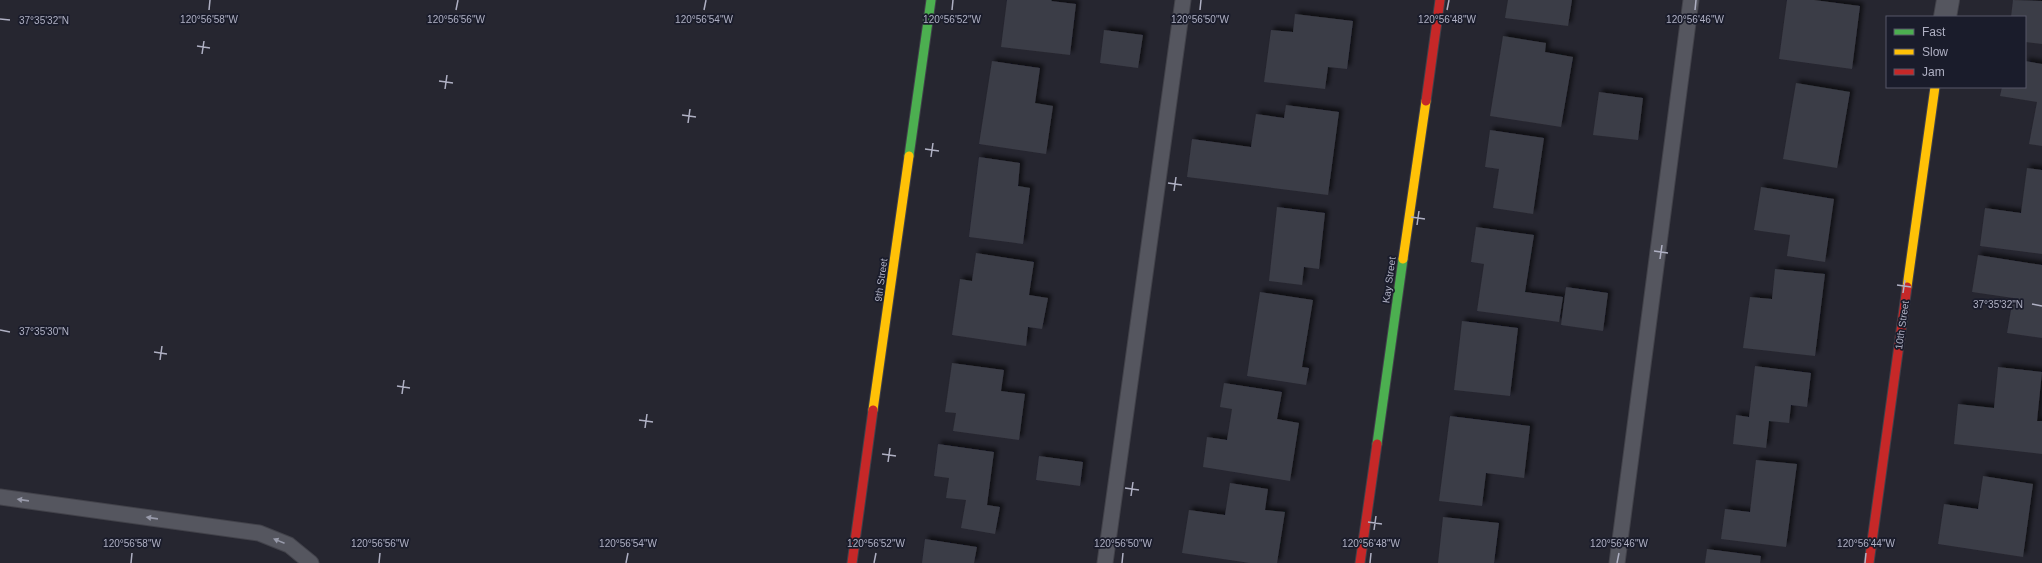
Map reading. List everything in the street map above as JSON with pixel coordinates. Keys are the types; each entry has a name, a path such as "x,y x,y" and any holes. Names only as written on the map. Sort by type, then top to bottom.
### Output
{"street":[{"name":"9th Street","path":"852,563 931,0"},
{"name":"Kay Street","path":"1360,563 1440,0"},
{"path":"1945,16 1948,0"},
{"name":"10th Street","path":"1869,563 1936,88"}],"lane":[{"path":"1104,563 1183,0"},
{"path":"1617,563 1691,0"},
{"path":"0,497 259,533 289,545 311,563"}],"building":[{"path":"1007,0 1052,0 1051,1 1076,4 1070,55 1001,47"},
{"path":"1508,0 1572,0 1568,26 1505,18"},
{"path":"1787,0 1814,0 1860,6 1852,69 1779,59"},
{"path":"2013,0 2042,1 2042,44 2026,42 2026,16 2011,16"},
{"path":"1295,14 1353,21 1347,69 1328,67 1325,89 1264,82 1271,30 1293,32"},
{"path":"1104,30 1143,35 1138,68 1100,63"},
{"path":"1503,36 1546,43 1545,52 1573,57 1561,127 1490,116"},
{"path":"992,61 1040,68 1035,103 1053,106 1046,154 979,144"},
{"path":"2026,61 2042,64 2042,146 2029,144 2037,102 2000,96 2002,88 2026,88"},
{"path":"1796,83 1850,92 1837,168 1783,159"},
{"path":"1599,92 1643,98 1638,140 1593,135"},
{"path":"1286,105 1339,112 1328,195 1187,177 1192,139 1251,147 1256,114 1284,118"},
{"path":"1490,130 1544,138 1533,214 1493,208 1499,169 1485,167"},
{"path":"979,157 1020,163 1018,186 1030,188 1023,244 969,237"},
{"path":"2027,168 2042,170 2042,254 1980,246 1985,208 2021,213"},
{"path":"1761,187 1834,199 1825,262 1787,256 1790,235 1754,230"},
{"path":"1277,207 1325,213 1319,269 1304,267 1302,285 1269,281"},
{"path":"1476,227 1534,235 1525,292 1563,297 1559,322 1477,311 1484,264 1471,262"},
{"path":"976,253 1034,262 1029,295 1048,298 1042,329 1028,327 1026,346 952,335 960,279 972,281"},
{"path":"1978,255 2042,265 2042,338 2007,333 2013,298 1972,292"},
{"path":"1775,269 1825,274 1815,356 1743,348 1750,297 1772,299"},
{"path":"1566,287 1608,293 1603,331 1561,325"},
{"path":"1260,292 1313,300 1302,367 1309,368 1306,385 1247,376"},
{"path":"1462,321 1518,328 1510,396 1454,390"},
{"path":"952,363 1004,370 1001,391 1025,394 1019,440 953,431 956,413 945,412"},
{"path":"1755,366 1811,373 1807,407 1791,405 1789,423 1769,421 1766,448 1733,444 1736,415 1749,417"},
{"path":"1998,367 2042,372 2037,421 2042,421 2042,454 1954,444 1958,404 1994,408"},
{"path":"1224,383 1282,392 1277,419 1299,423 1290,481 1203,467 1207,437 1227,440 1232,409 1220,407"},
{"path":"1450,416 1530,426 1524,478 1486,473 1482,506 1439,501"},
{"path":"938,444 994,452 987,505 1000,507 995,534 961,528 966,500 946,498 949,478 934,476"},
{"path":"1039,456 1083,462 1080,486 1036,480"},
{"path":"1756,460 1797,464 1786,547 1721,539 1725,509 1750,512"},
{"path":"1983,476 2033,484 2023,557 1938,544 1944,504 1978,509"},
{"path":"1230,483 1268,489 1265,510 1285,512 1277,563 1250,563 1182,553 1189,510 1225,515"},
{"path":"1443,517 1499,523 1494,563 1438,563"},
{"path":"925,539 977,547 974,563 922,563"},
{"path":"1707,549 1761,556 1760,563 1705,563"}],"traffic: fast":[{"path":"909,156 931,0"},
{"path":"1377,444 1403,259"}],"traffic: slow":[{"path":"1907,287 1935,88"},
{"path":"1403,259 1426,101"},
{"path":"873,410 909,156"}],"traffic: jam":[{"path":"1426,101 1440,0"},
{"path":"1869,563 1907,287"},
{"path":"852,563 873,410"},
{"path":"1360,563 1377,444"}]}
